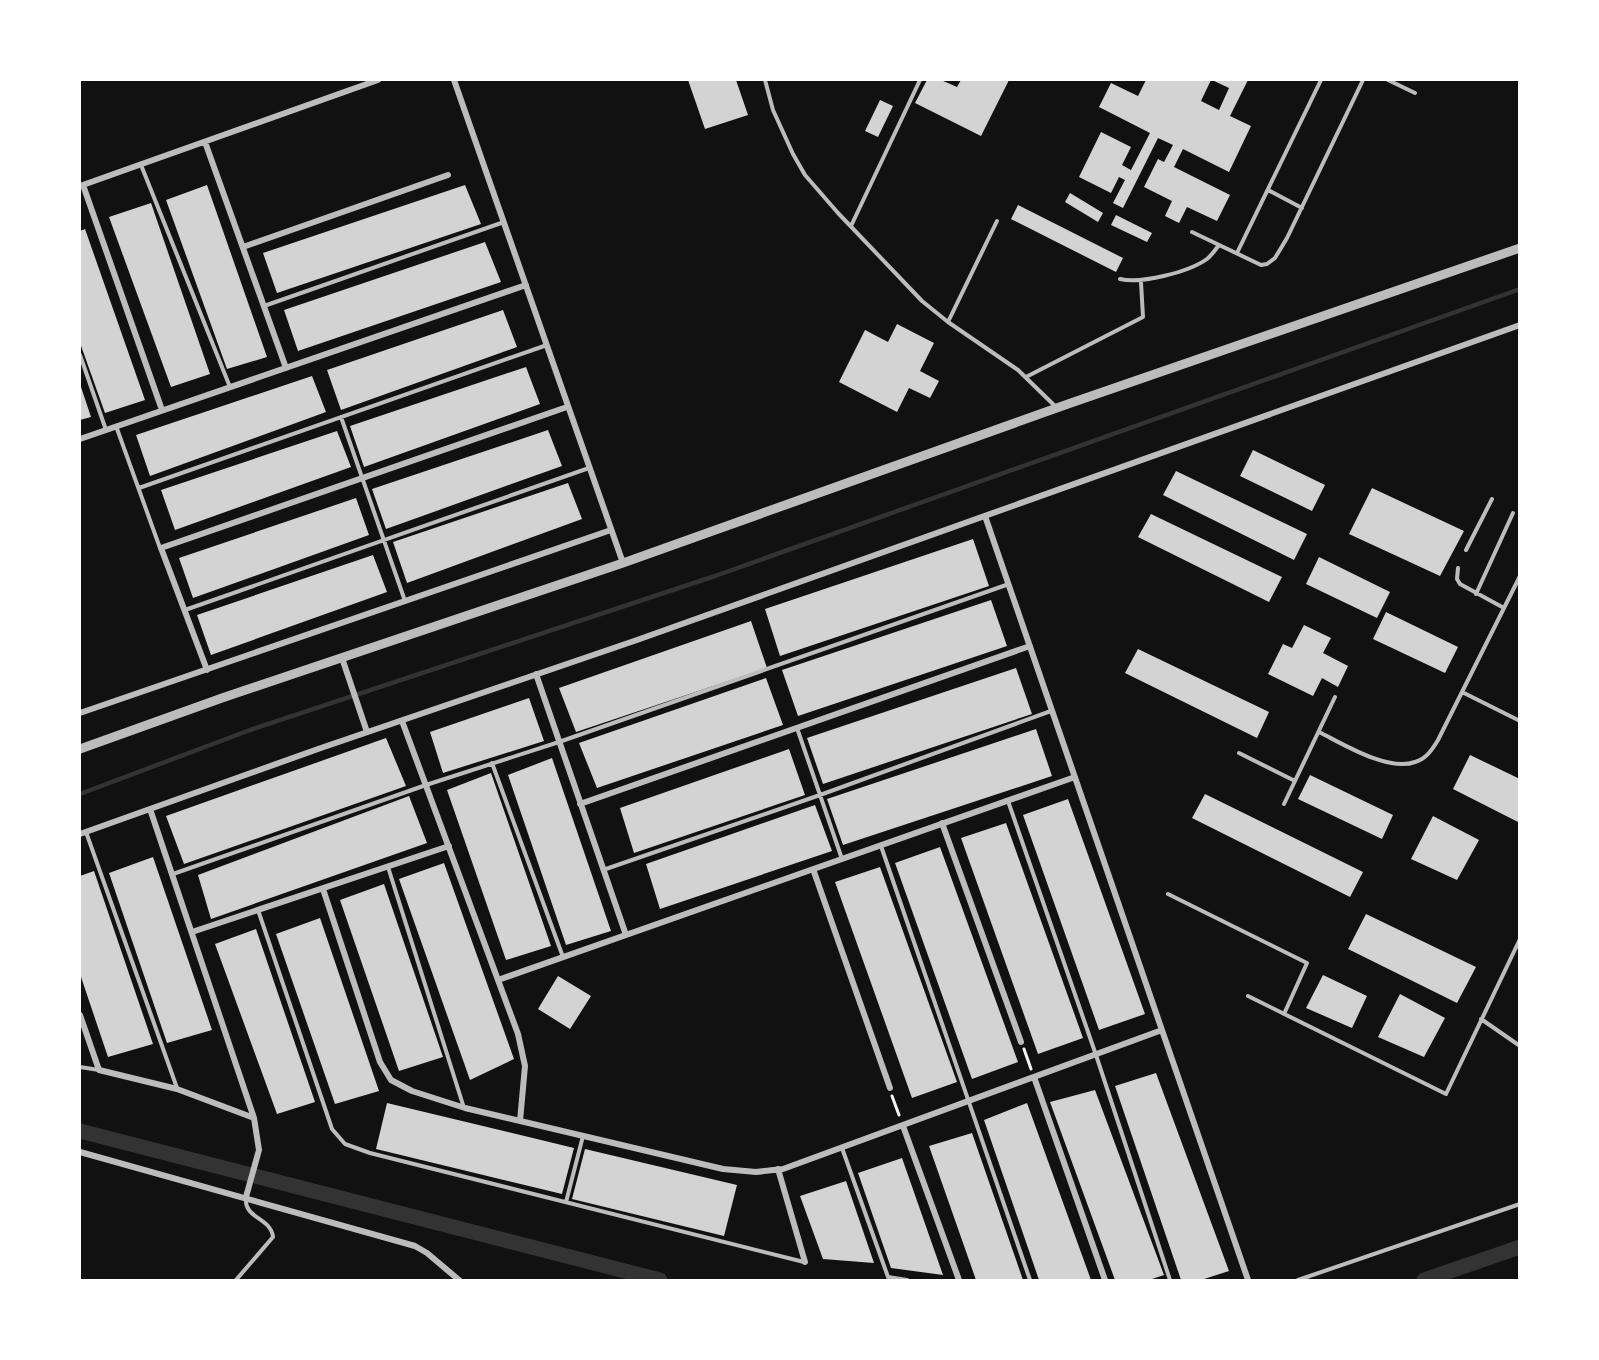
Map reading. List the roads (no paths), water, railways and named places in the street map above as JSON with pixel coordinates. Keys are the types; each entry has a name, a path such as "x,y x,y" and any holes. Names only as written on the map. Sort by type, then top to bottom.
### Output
{"street":[{"path":"162,410 81,185 378,80"},
{"path":"454,80 623,563"},
{"path":"205,142 286,368"},
{"path":"243,247 448,176"},
{"path":"80,749 623,563 1058,408 1520,248"},
{"path":"80,439 526,285"},
{"path":"83,833 1520,325"},
{"path":"207,670 161,549 567,407"},
{"path":"985,516 1248,1281"},
{"path":"80,713 611,530"},
{"path":"580,804 1030,646"},
{"path":"342,658 368,732"},
{"path":"536,674 626,935"},
{"path":"402,721 518,1034 525,1065 520,1122"},
{"path":"498,980 1075,777"},
{"path":"150,809 254,1118 259,1150 246,1197"},
{"path":"942,823 1021,1042"},
{"path":"192,932 449,846"},
{"path":"813,869 890,1089"},
{"path":"323,889 380,1062 392,1080 412,1091 465,1108 723,1169 756,1172 778,1169 903,1126 1162,1030"},
{"path":"80,1015 99,1070 177,1089 254,1118"},
{"path":"1034,1077 1105,1281"},
{"path":"903,1126 959,1281"},
{"path":"80,1152 415,1246 427,1253 459,1281"},
{"path":"778,1169 805,1262"}],"lane":[{"path":"765,80 773,110 792,154 805,175 922,301 1026,377 1058,408"},
{"path":"851,226 920,80"},
{"path":"1237,253 1321,80"},
{"path":"1192,232 1261,265 1275,258 1302,208 1363,80"},
{"path":"1388,80 1415,93"},
{"path":"141,165 230,387"},
{"path":"1268,190 1302,208"},
{"path":"948,322 997,221"},
{"path":"264,306 504,222"},
{"path":"1120,279 1141,282 1203,262 1210,257 1219,244"},
{"path":"1026,377 1143,317 1141,282"},
{"path":"139,488 547,345"},
{"path":"80,355 106,430"},
{"path":"341,417 405,601"},
{"path":"116,426 161,549"},
{"path":"184,611 589,468"},
{"path":"1466,550 1492,499"},
{"path":"1476,594 1513,513"},
{"path":"1458,568 1457,579 1476,594 1504,608"},
{"path":"1319,732 1368,756 1395,764 1415,763 1429,754 1520,576"},
{"path":"172,875 1009,584"},
{"path":"1462,692 1520,722"},
{"path":"1284,804 1335,697"},
{"path":"603,870 1052,711"},
{"path":"797,728 842,859"},
{"path":"1239,753 1295,781"},
{"path":"492,764 563,957"},
{"path":"1007,800 1096,1054 1170,1281"},
{"path":"83,833 177,1089"},
{"path":"881,845 1030,1281"},
{"path":"388,867 465,1108"},
{"path":"1168,894 1307,963 1284,1014"},
{"path":"258,910 332,1129 345,1144 370,1153 805,1262"},
{"path":"1248,996 1446,1094 1520,939"},
{"path":"1481,1019 1520,1046"},
{"path":"80,1067 99,1070"},
{"path":"566,1202 583,1136"},
{"path":"842,1148 888,1277 907,1281"},
{"path":"237,1281 273,1237 270,1226 248,1210 245,1204 246,1197"},
{"path":"1298,1281 1520,1204"}],"waterway":[{"path":"80,794 250,730 715,576 1520,289"},
{"path":"80,1131 660,1280"},
{"path":"1424,1280 1520,1247"}]}
